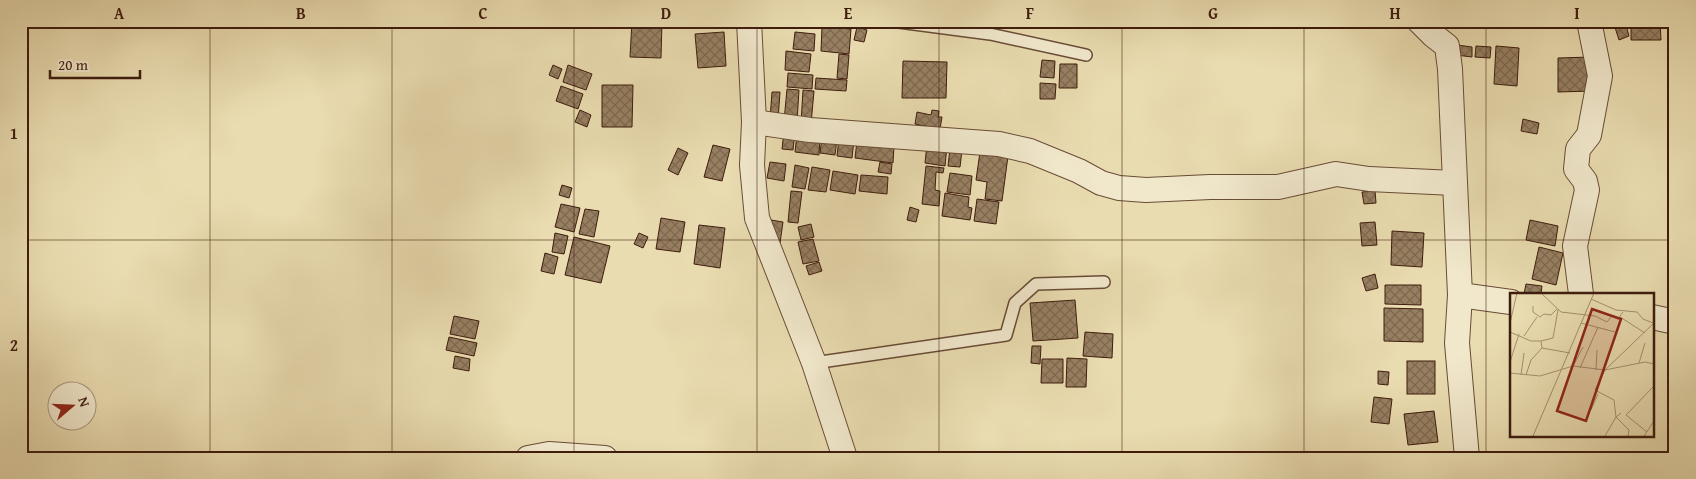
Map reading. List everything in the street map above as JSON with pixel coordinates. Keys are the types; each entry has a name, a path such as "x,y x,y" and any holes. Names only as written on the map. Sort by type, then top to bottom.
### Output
{"street":[{"path":"749,21 754,122 752,165 757,218 814,363 846,458"},
{"path":"1419,21 1447,46 1450,69 1460,295 1457,344 1467,458"},
{"path":"1581,293 1576,246 1587,190 1585,181 1576,169 1578,149 1589,135 1600,76 1589,21"},
{"path":"754,122 810,130 999,144 1030,151 1079,170 1101,183 1119,188 1146,190 1210,187 1278,187 1336,174 1369,179 1454,183"},
{"path":"1460,295 1510,302"},
{"path":"1654,317 1675,322"},
{"path":"528,458 549,454 605,458"}],"lane":[{"path":"891,21 990,34 1086,55"},
{"path":"814,363 1006,335 1015,303 1036,284 1104,282"}],"building":[{"path":"632,21 662,21 661,58 630,57"},
{"path":"1613,21 1625,21 1629,36 1619,40"},
{"path":"1631,21 1660,21 1661,40 1631,40"},
{"path":"822,27 851,29 849,54 821,51"},
{"path":"857,27 867,30 864,42 854,40"},
{"path":"724,32 726,66 698,68 695,34"},
{"path":"795,32 815,34 814,51 793,49"},
{"path":"1457,45 1472,47 1472,57 1456,55"},
{"path":"1476,46 1491,47 1490,58 1475,57"},
{"path":"1496,46 1519,48 1517,86 1494,84"},
{"path":"786,51 811,54 809,72 785,70"},
{"path":"839,54 849,55 847,79 837,78"},
{"path":"1591,57 1592,91 1558,92 1558,58"},
{"path":"1042,60 1055,61 1054,78 1040,77"},
{"path":"903,61 947,62 946,98 902,98"},
{"path":"1060,64 1077,64 1077,88 1059,88"},
{"path":"553,65 562,69 558,79 549,75"},
{"path":"568,65 592,74 586,90 563,82"},
{"path":"788,73 813,75 812,89 787,87"},
{"path":"816,78 847,80 846,91 815,89"},
{"path":"1040,83 1056,84 1055,99 1040,99"},
{"path":"602,85 633,85 632,127 602,127"},
{"path":"561,86 583,94 578,109 556,101"},
{"path":"787,89 799,90 797,122 784,121"},
{"path":"803,90 814,91 811,124 801,123"},
{"path":"772,92 780,92 778,120 770,119"},
{"path":"580,110 591,115 587,127 575,122"},
{"path":"932,110 939,111 938,117 942,117 940,129 915,124 917,112 931,115"},
{"path":"1523,119 1539,123 1537,134 1521,131"},
{"path":"784,131 795,132 793,150 782,149"},
{"path":"797,134 820,137 819,155 795,152"},
{"path":"822,137 837,139 835,155 820,153"},
{"path":"839,138 854,140 852,158 837,156"},
{"path":"857,141 894,146 893,163 855,158"},
{"path":"927,144 947,146 945,166 925,163"},
{"path":"713,145 730,149 722,181 704,177"},
{"path":"678,148 688,153 678,175 668,170"},
{"path":"950,149 962,150 960,167 948,166"},
{"path":"980,152 1008,156 1002,201 985,199 987,182 976,180"},
{"path":"770,162 786,164 784,181 767,178"},
{"path":"880,162 892,164 891,174 878,172"},
{"path":"795,165 809,168 805,189 792,187"},
{"path":"926,166 944,168 943,173 936,172 935,190 940,191 939,206 922,204"},
{"path":"812,167 830,170 826,192 808,190"},
{"path":"833,171 858,175 855,194 830,190"},
{"path":"950,173 972,176 970,195 947,192"},
{"path":"861,175 888,177 887,194 859,191"},
{"path":"562,185 572,188 569,198 559,195"},
{"path":"791,191 802,192 798,223 788,222"},
{"path":"1375,191 1376,203 1364,204 1362,192"},
{"path":"945,193 969,197 968,207 972,208 970,220 942,216"},
{"path":"977,199 999,202 996,224 974,221"},
{"path":"561,204 580,208 574,232 555,227"},
{"path":"910,207 919,210 916,222 907,220"},
{"path":"585,209 599,211 594,237 579,234"},
{"path":"661,218 685,222 680,252 656,249"},
{"path":"771,220 783,222 780,243 768,241"},
{"path":"1530,220 1558,226 1555,246 1526,240"},
{"path":"1375,222 1377,245 1362,246 1360,223"},
{"path":"811,224 814,237 801,240 798,227"},
{"path":"699,225 725,228 720,268 694,264"},
{"path":"1392,231 1424,233 1422,267 1391,265"},
{"path":"555,233 568,236 564,254 552,252"},
{"path":"639,233 648,237 643,248 634,244"},
{"path":"574,237 610,246 601,283 565,275"},
{"path":"813,239 819,261 803,264 798,242"},
{"path":"1539,247 1563,253 1556,285 1532,279"},
{"path":"545,253 558,257 554,274 541,271"},
{"path":"819,262 822,271 809,275 806,266"},
{"path":"1375,274 1378,288 1366,291 1362,278"},
{"path":"1526,284 1542,286 1541,293 1524,293"},
{"path":"1385,285 1421,285 1421,305 1385,304"},
{"path":"1075,300 1078,338 1033,341 1030,303"},
{"path":"1384,308 1423,309 1423,342 1384,341"},
{"path":"454,316 479,321 475,339 450,334"},
{"path":"1085,332 1113,334 1112,358 1083,356"},
{"path":"449,337 477,343 474,356 446,350"},
{"path":"1032,346 1041,346 1040,364 1031,363"},
{"path":"455,356 470,359 469,371 453,368"},
{"path":"1067,358 1087,359 1086,387 1066,387"},
{"path":"1042,359 1063,359 1063,383 1041,383"},
{"path":"1407,361 1435,361 1435,394 1407,394"},
{"path":"1378,371 1389,372 1388,385 1378,384"},
{"path":"1374,397 1392,399 1389,424 1371,422"},
{"path":"1434,411 1438,442 1408,445 1404,414"}]}
